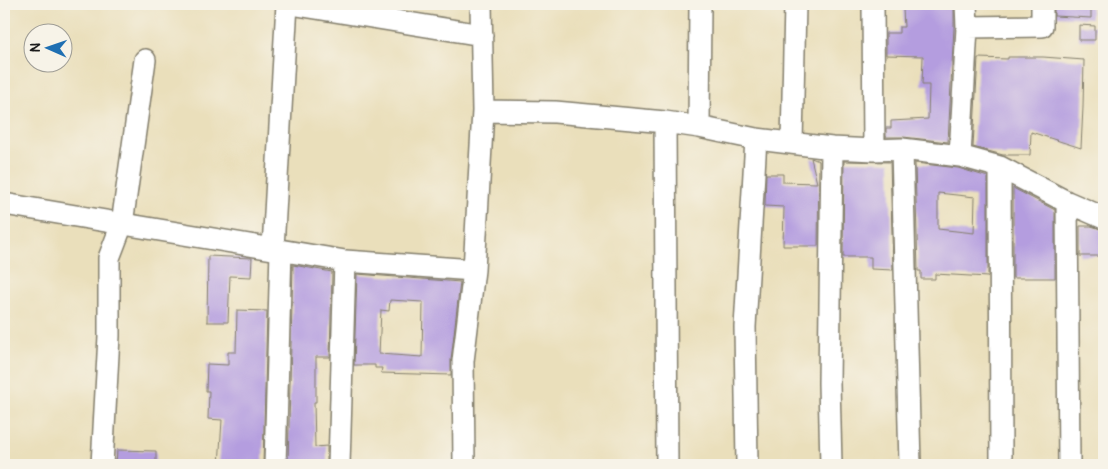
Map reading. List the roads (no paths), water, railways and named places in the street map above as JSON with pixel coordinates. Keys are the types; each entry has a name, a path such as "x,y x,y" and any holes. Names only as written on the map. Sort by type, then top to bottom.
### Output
{"street":[{"path":"274,465 277,249 289,4 336,8 482,35"},
{"path":"464,465 463,361 474,270 484,111 481,4"},
{"path":"699,127 700,4"},
{"path":"792,143 795,4"},
{"path":"872,4 874,150"},
{"path":"960,156 967,27 966,4"},
{"path":"967,27 1042,26 1042,4"},
{"path":"102,465 109,336 109,258 122,224 146,60"},
{"path":"484,111 555,112 665,122 756,139 832,148 902,149 960,156 1000,166 1067,202 1104,218"},
{"path":"665,122 667,465"},
{"path":"747,465 745,327 756,139"},
{"path":"831,465 829,383 832,148"},
{"path":"902,149 910,465"},
{"path":"1000,166 1001,465"},
{"path":"1067,202 1069,465"},
{"path":"4,204 345,261 474,270"},
{"path":"339,465 345,261"}]}
